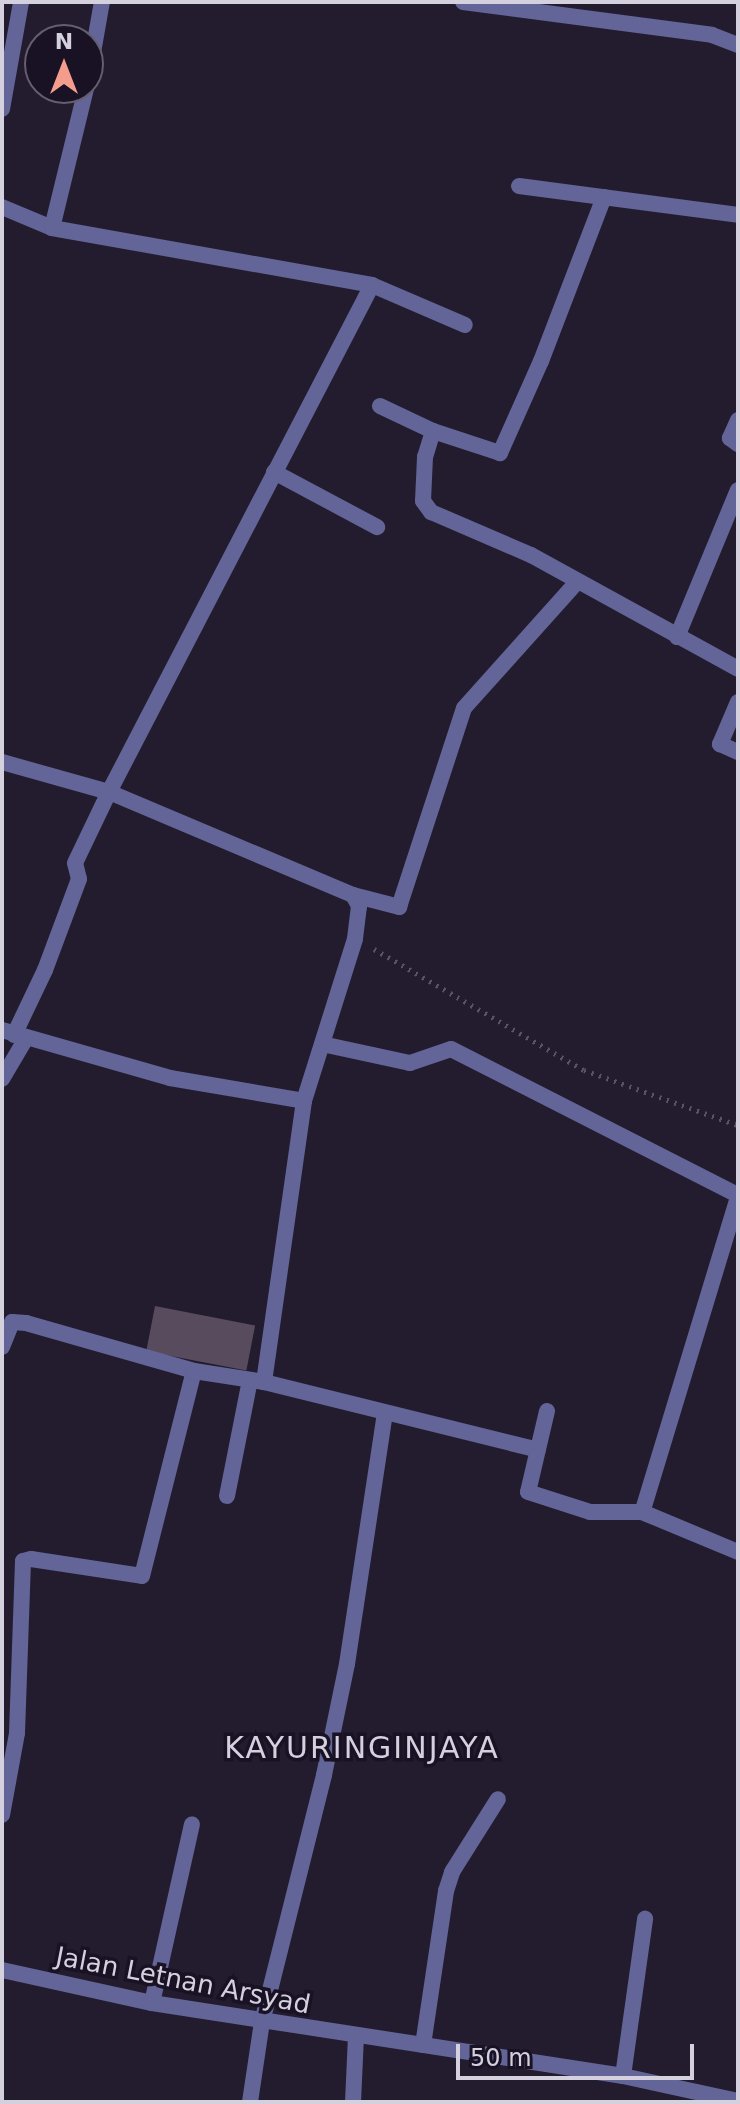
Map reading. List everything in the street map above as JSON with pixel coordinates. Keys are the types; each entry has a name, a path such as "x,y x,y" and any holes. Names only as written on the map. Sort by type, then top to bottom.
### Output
{"street":[{"path":"2,109 21,2"},
{"path":"98,24 102,2"},
{"path":"463,2 712,35 738,45"},
{"path":"52,228 82,104"},
{"path":"519,186 738,215"},
{"path":"380,406 433,431 500,453 541,361 604,197"},
{"path":"2,207 52,228 372,285 465,325"},
{"path":"2,1079 14,1035 45,970 79,879 75,863 372,285"},
{"path":"738,420 730,438 738,444"},
{"path":"433,431 425,457 423,496 428,510 531,555 738,669"},
{"path":"274,472 377,527"},
{"path":"677,637 738,490"},
{"path":"2,762 109,792 353,895 399,907 464,708 577,582"},
{"path":"738,702 720,744 738,752"},
{"path":"227,1496 257,1381 304,1101 355,939 359,906 353,895"},
{"path":"14,1035 170,1078 304,1101"},
{"path":"322,1044 410,1063 451,1049 738,1196 642,1512"},
{"path":"2,1347 12,1322 26,1323 194,1371 257,1381 538,1450"},
{"path":"2,1815 17,1733 23,1561 31,1559 142,1576 194,1371"},
{"path":"547,1411 528,1492 590,1512 642,1512 738,1552"},
{"path":"250,2102 262,2022 337,1715 385,1413"},
{"path":"423,2045 446,1891 452,1872 498,1799"},
{"path":"152,2003 192,1824"},
{"path":"623,2076 645,1919"},
{"name":"Jalan Letnan Arsyad","path":"2,1970 152,2003 623,2076 738,2101"},
{"path":"353,2102 356,2037"}],"path":[{"path":"355,939 584,1070 738,1125"}],"building":[{"path":"155,1306 255,1325 246,1371 146,1351"}],"district":[{"name":"KAYURINGINJAYA","path":"362,1748"}]}
